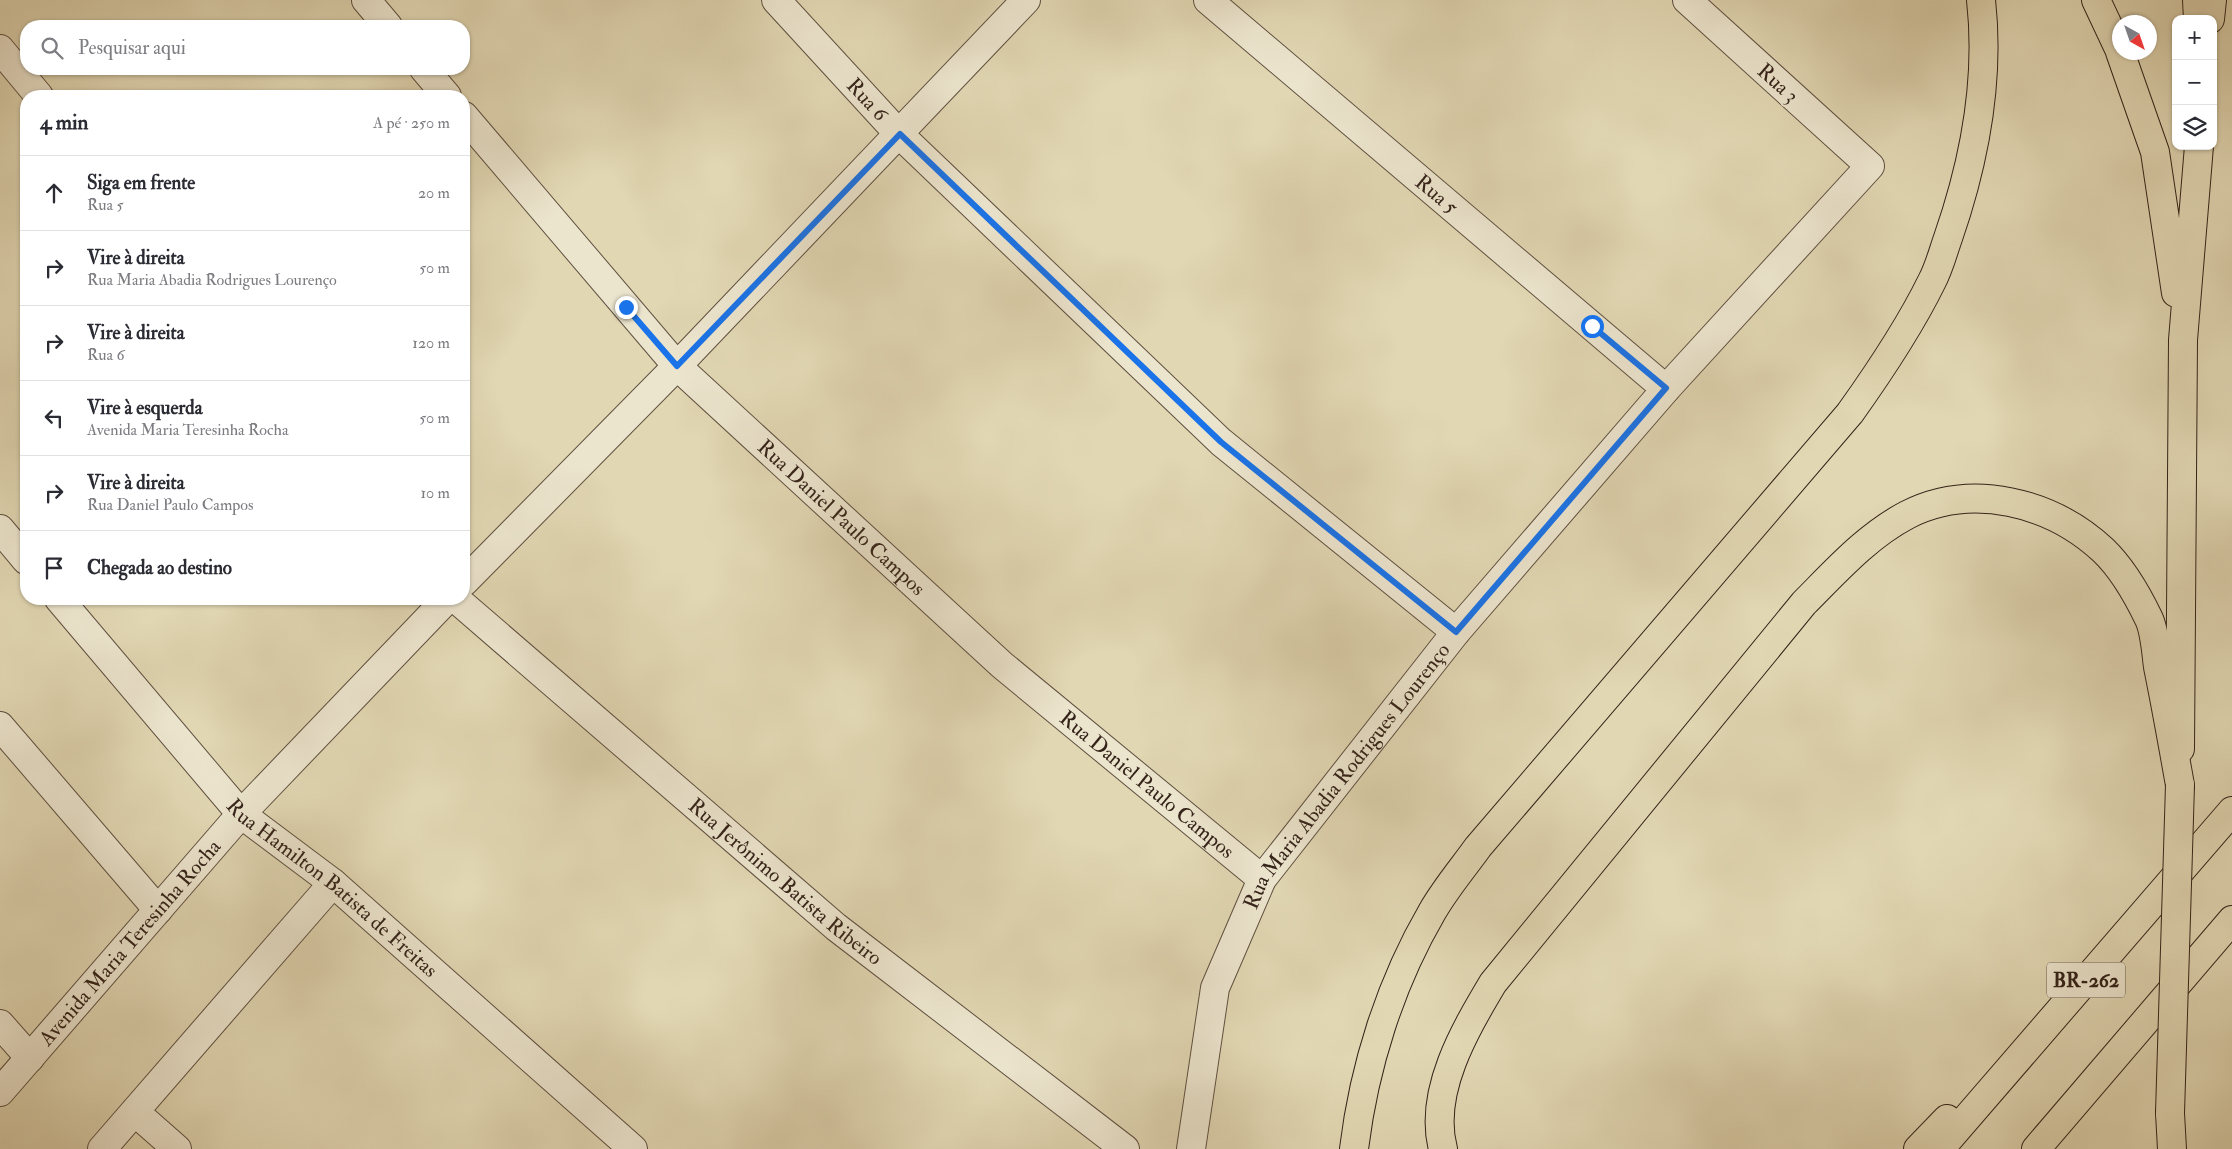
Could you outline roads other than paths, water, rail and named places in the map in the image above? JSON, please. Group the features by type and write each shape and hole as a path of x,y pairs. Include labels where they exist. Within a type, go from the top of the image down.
{"main road":[{"path":"1354,1149 1358,1110 1376,1042 1398,979 1432,912 1478,847 1850,413 1893,352 1933,280 1958,208 1974,140 1982,82 1984,23 1981,0"},
{"path":"2096,0 2112,35"},
{"path":"2197,0 2198,15"},
{"path":"2210,15 2212,0"},
{"path":"2123,60 2155,152 2183,340"},
{"path":"2171,1149 2170,1113 2180,786 2183,340 2199,150"},
{"path":"1443,1149 1441,1109 1447,1073 1465,1031 1493,983 1804,603 1861,546 1908,515 1947,501 1983,498 2018,503 2050,514 2077,530 2103,550 2132,584 2150,621 2180,786"},
{"name":"BR-262","path":"1940,1149 2232,811"},
{"name":"BR-262","path":"2057,1124 2232,920"},
{"path":"2037,1149 2057,1124 2232,947"},
{"path":"1918,1149 2100,965"}],"street":[{"path":"366,0 383,20"},
{"name":"Rua 6","path":"776,0 900,134 1221,442 1456,632"},
{"path":"470,576 677,366 1026,0"},
{"name":"Rua 5","path":"1208,0 1666,388"},
{"name":"Rua 3","path":"1687,0 1870,166"},
{"path":"0,49 20,73"},
{"path":"22,75 34,90"},
{"path":"429,75 442,90"},
{"name":"Rua Daniel Paulo Campos","path":"470,123 677,366 1002,666 1262,879"},
{"name":"Rua Maria Abadia Rodrigues Lourenço","path":"1192,1149 1215,988 1262,879 1456,632 1666,388 1870,166"},
{"path":"0,529 20,553"},
{"name":"Rua Hamilton Batista de Freitas","path":"64,605 241,814 332,883 633,1149"},
{"name":"Avenida Maria Teresinha Rocha","path":"0,1092 241,814 441,605"},
{"name":"Rua Jerônimo Batista Ribeiro","path":"463,605 836,927 1125,1149"},
{"path":"0,726 158,910"},
{"path":"102,1149 332,883"},
{"path":"0,1024 30,1058"},
{"path":"135,1112 177,1149"}]}
